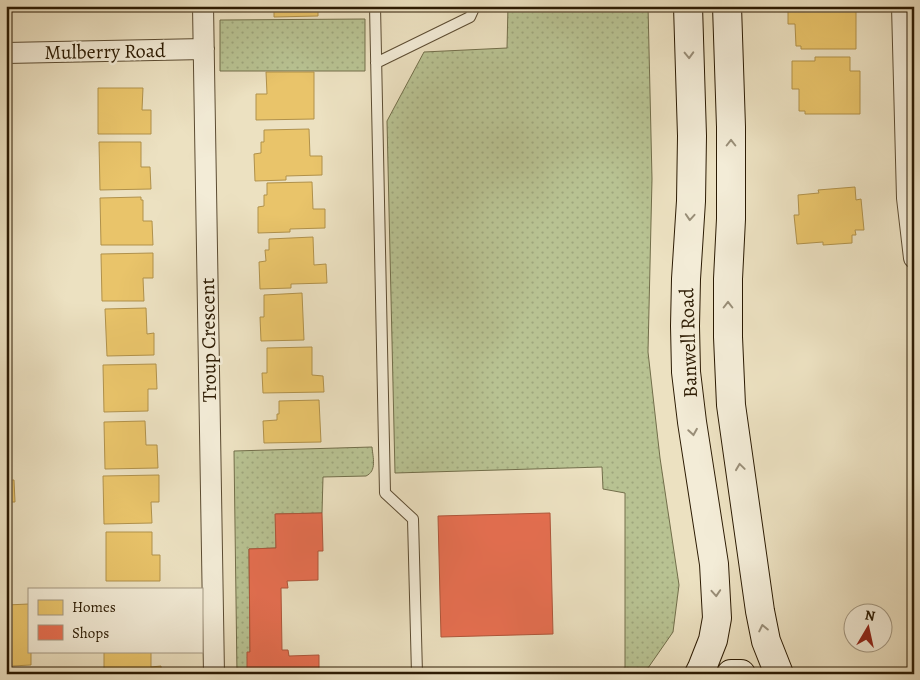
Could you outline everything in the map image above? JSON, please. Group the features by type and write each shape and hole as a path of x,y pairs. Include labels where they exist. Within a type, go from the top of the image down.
{"main road":[{"name":"Banwell Road","path":"688,6 692,136 691,201 686,279 686,372 714,564 718,618 713,640 699,674"},
{"name":"Banwell Road","path":"726,6 731,128 728,337 731,405 760,611 766,640 779,674"},
{"path":"731,674 741,674"}],"street":[{"name":"Troup Crescent","path":"203,6 214,674"},
{"path":"902,6 907,198 914,258"},
{"name":"Mulberry Road","path":"6,53 204,49"}],"lane":[{"path":"375,6 385,493 413,519 417,674"},
{"path":"376,63 470,17 475,6"}],"green space":[{"path":"508,6 648,6 652,179 648,352 660,458 679,585 673,632 648,668 633,674 598,674 625,668 625,493 603,489 602,467 395,473 387,121 424,52 507,48"},
{"path":"365,19 365,71 220,71 220,20"},
{"path":"372,447 374,464 372,471 366,476 323,477 322,513 276,514 276,548 249,549 250,652 247,674 237,674 234,451"}],"building: Homes":[{"path":"112,6 148,6 148,9 112,10"},
{"path":"274,6 318,6 318,16 274,17"},
{"path":"788,6 856,6 856,49 801,49 801,46 796,46 795,24 788,24"},
{"path":"815,57 850,57 850,71 860,71 860,114 805,114 805,111 799,111 799,89 792,89 792,61 815,61"},
{"path":"266,72 314,72 314,119 256,120 256,94 267,94"},
{"path":"98,88 143,88 142,110 151,110 151,134 98,134"},
{"path":"309,129 310,156 322,156 322,175 286,176 286,180 255,181 254,154 261,153 261,142 264,142 264,130"},
{"path":"99,142 141,142 141,167 150,167 151,189 100,190"},
{"path":"312,182 313,209 325,209 325,228 290,229 290,232 258,233 258,207 264,206 264,195 267,195 267,183"},
{"path":"855,187 856,200 861,199 864,230 855,230 856,235 852,235 852,243 823,245 823,242 797,244 794,215 799,215 798,195 819,193 818,190"},
{"path":"141,197 141,200 143,200 143,221 152,221 153,245 101,245 100,198"},
{"path":"313,237 314,265 326,264 327,283 291,284 291,288 260,289 259,262 266,261 265,250 269,250 269,239"},
{"path":"153,253 153,278 143,278 144,301 102,301 101,254"},
{"path":"302,293 304,340 261,341 260,317 264,317 264,295"},
{"path":"146,308 147,334 154,333 154,355 107,356 105,309"},
{"path":"312,347 312,375 323,376 324,392 263,393 262,373 267,373 267,348"},
{"path":"156,364 157,389 148,389 148,411 104,412 103,365"},
{"path":"319,400 321,442 264,443 263,421 277,420 279,401"},
{"path":"145,421 146,445 157,445 158,468 105,469 104,422"},
{"path":"159,475 159,502 151,502 152,523 104,524 103,476"},
{"path":"6,480 14,480 15,502 6,502"},
{"path":"106,532 152,532 152,555 160,555 160,581 106,581"},
{"path":"28,604 28,652 31,652 31,665 12,666 11,653 6,653 6,605"},
{"path":"104,652 151,652 151,667 161,666 161,674 104,674"}],"building: Shops":[{"path":"322,513 323,551 318,551 318,580 287,581 288,588 281,588 282,650 288,650 289,656 319,655 319,674 247,674 247,652 250,652 249,549 276,548 275,514"},
{"path":"550,513 553,634 441,637 438,516"}]}
